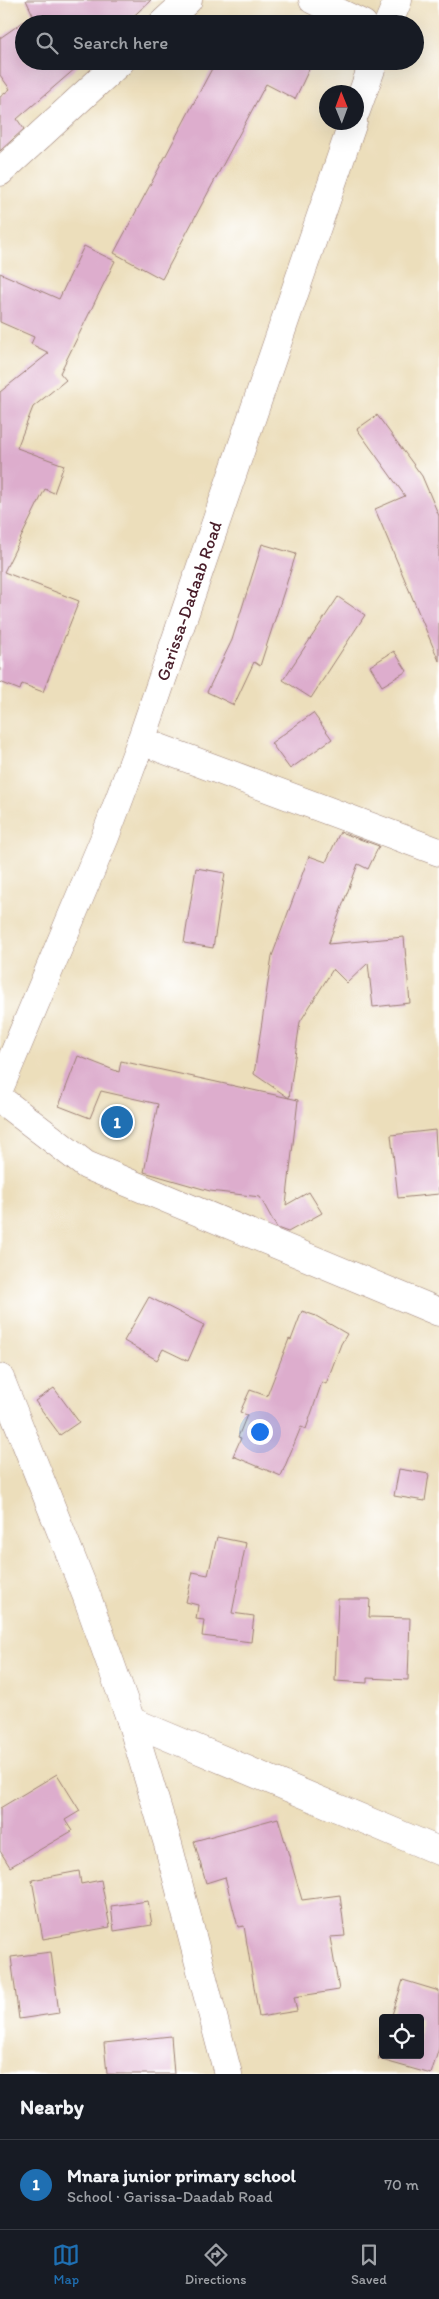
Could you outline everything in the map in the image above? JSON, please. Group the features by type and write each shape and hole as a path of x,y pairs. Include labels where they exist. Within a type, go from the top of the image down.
{"main road":[{"path":"172,15 188,0"},
{"path":"313,0 344,15"},
{"path":"392,15 398,0"},
{"path":"0,172 111,70"},
{"path":"364,89 371,70"},
{"name":"Garissa-Dadaab Road","path":"2,1076 105,837 141,741 350,130"},
{"path":"141,741 439,852"},
{"path":"0,1099 86,1165 439,1312"},
{"path":"0,1378 87,1597 131,1721 168,1844 228,2074"},
{"path":"131,1721 439,1851"}],"building":[{"path":"26,0 151,0 135,15 33,15"},
{"path":"15,28 15,70 74,70 17,119 24,129 0,151 0,97 10,89 0,75 0,38"},
{"path":"211,70 309,70 295,99 266,84 162,279 114,253"},
{"path":"84,246 115,261 60,373 66,380 33,407 17,448 64,465 54,493 45,489 4,572 79,601 43,692 22,684 20,690 0,682 0,392 49,353 31,344 34,337 0,322 0,273 59,299"},
{"path":"377,415 422,476 439,516 439,661 375,509 405,496 357,429"},
{"path":"262,544 296,554 260,666 254,662 234,705 207,692 232,640"},
{"path":"338,597 365,615 311,698 283,680"},
{"path":"394,651 407,671 382,686 370,666"},
{"path":"313,713 332,739 290,769 271,743"},
{"path":"340,832 379,846 368,869 358,864 328,944 404,937 410,1003 373,1007 368,963 347,983 333,969 300,1022 289,1098 254,1074 272,956 309,856 326,862"},
{"path":"196,868 225,873 213,948 184,943"},
{"path":"78,1056 119,1072 121,1061 298,1100 286,1205 309,1192 322,1213 288,1232 277,1228 260,1197 210,1191 144,1172 158,1104 101,1091 90,1118 59,1106"},
{"path":"435,1130 439,1194 398,1198 391,1135"},
{"path":"149,1297 204,1325 188,1361 163,1349 157,1360 124,1341"},
{"path":"302,1311 316,1316 347,1334 341,1344 326,1384 322,1382 306,1429 301,1427 281,1476 233,1456 241,1438 238,1437 247,1415 240,1412 250,1390 267,1396"},
{"path":"54,1388 79,1422 60,1435 35,1401"},
{"path":"399,1469 429,1474 425,1501 394,1496"},
{"path":"217,1537 246,1543 232,1613 254,1616 251,1642 202,1636 204,1620 196,1619 198,1605 186,1602 193,1572 208,1575"},
{"path":"338,1599 370,1599 369,1617 410,1618 408,1680 367,1678 367,1683 335,1681"},
{"path":"57,1774 80,1811 65,1820 72,1831 10,1867 0,1851 0,1808"},
{"path":"278,1818 302,1900 340,1895 345,1936 330,1937 339,1990 294,1997 297,2011 259,2017 244,1926 238,1927 225,1877 206,1883 194,1841"},
{"path":"79,1871 81,1884 101,1880 110,1927 43,1939 32,1880"},
{"path":"148,1901 152,1925 114,1931 111,1906"},
{"path":"51,1952 59,2013 19,2019 11,1957"},
{"path":"403,1980 439,1991 439,2048 431,2074 378,2059 379,2056 379,2059 424,2059 424,2014 392,2014"},
{"path":"171,2036 174,2074 107,2074 104,2043"}],"place":[{"name":"Mnara junior primary school","path":"117,1122"}]}
